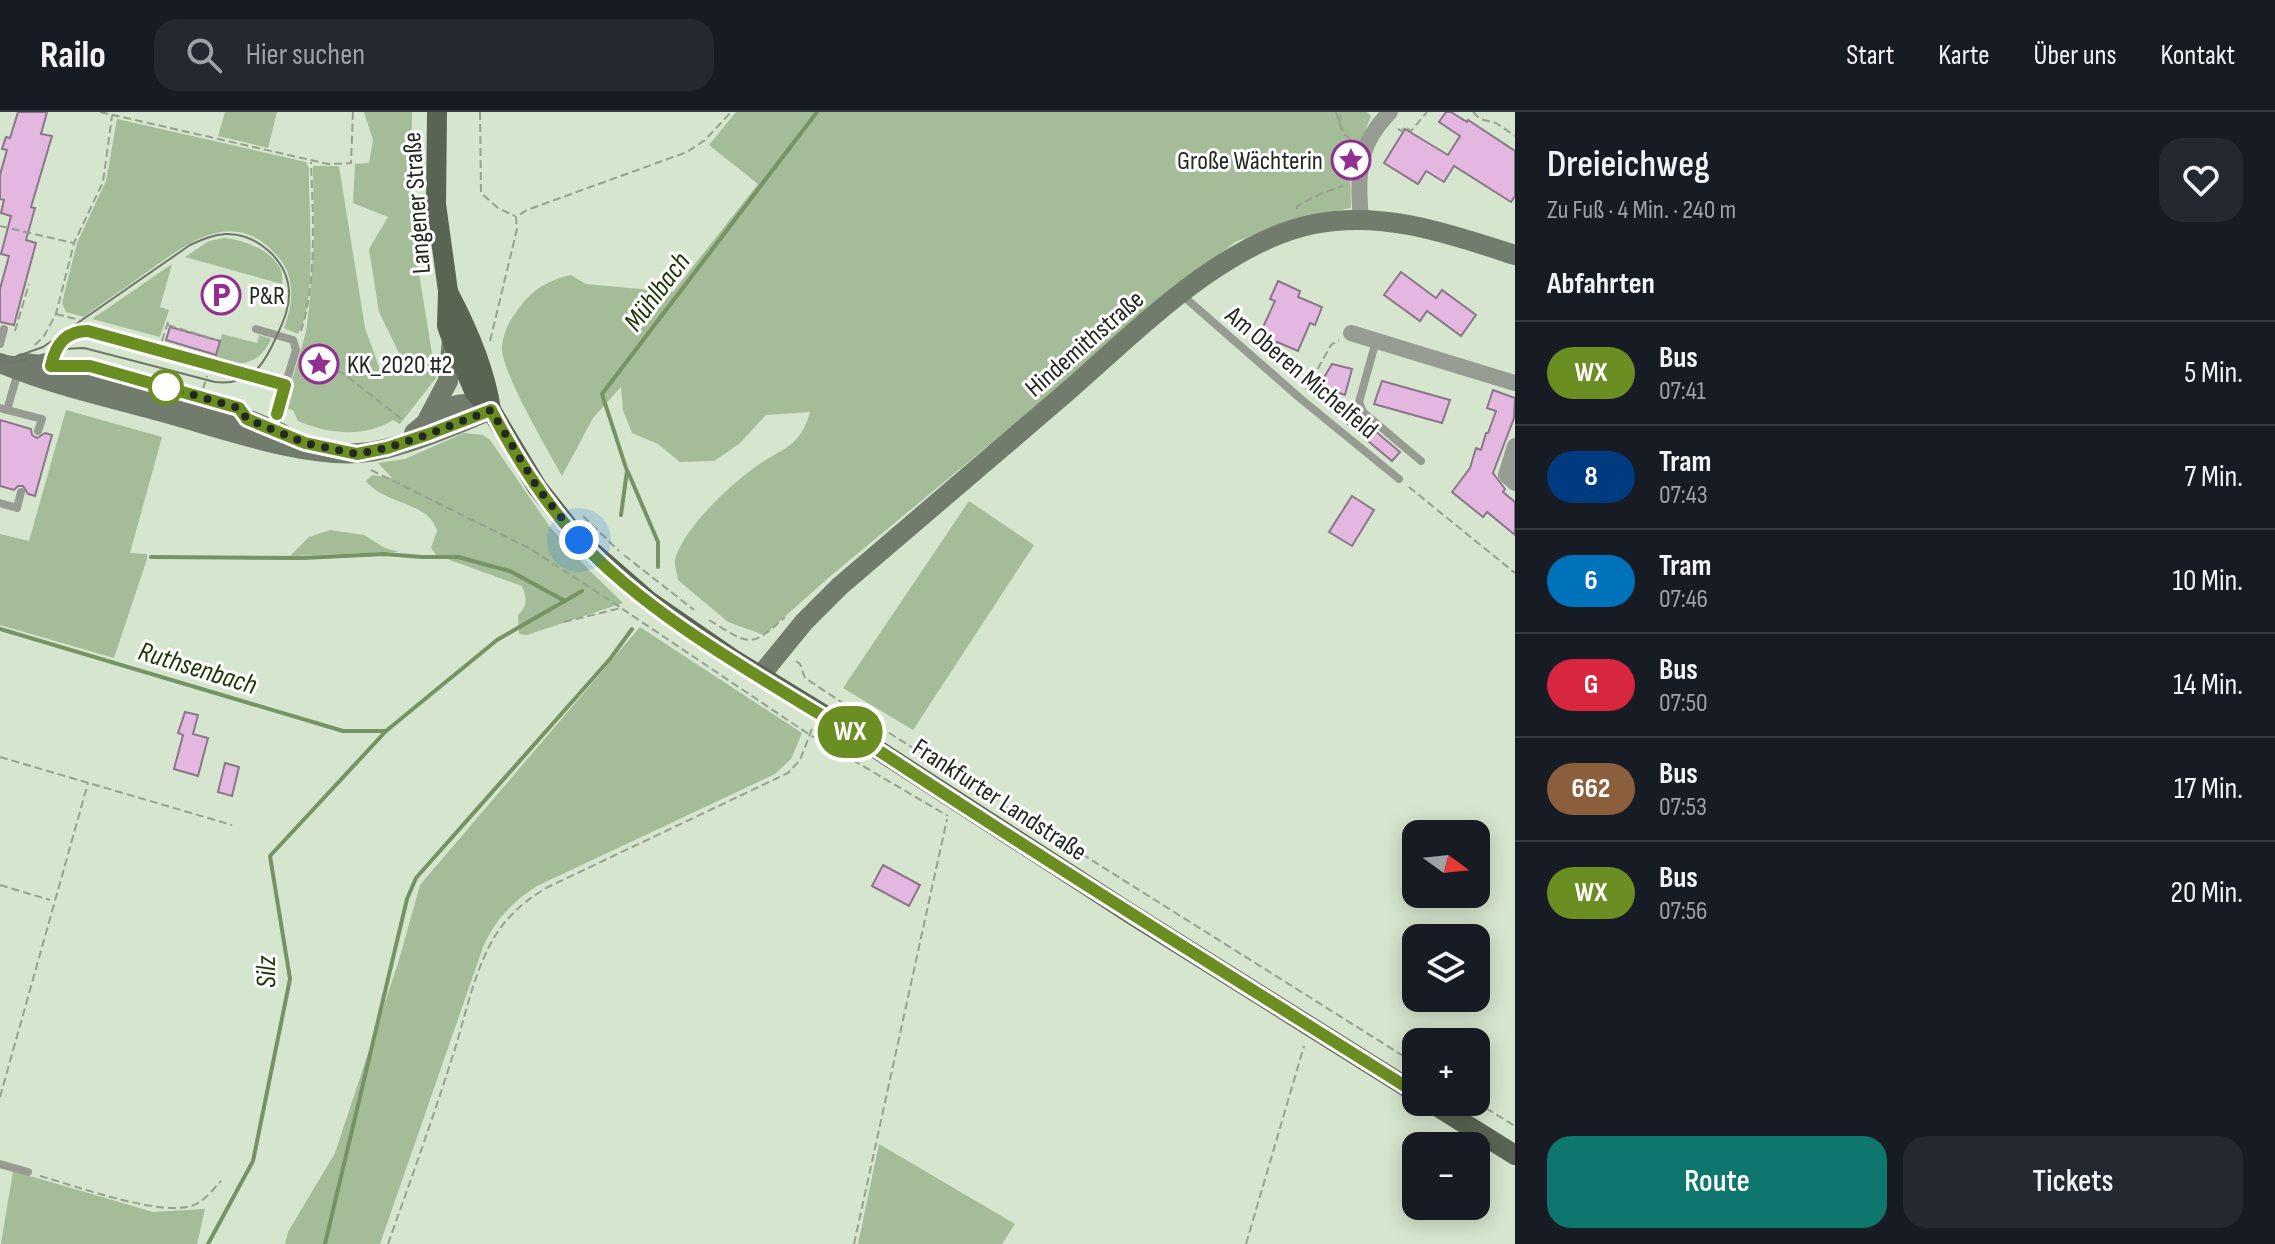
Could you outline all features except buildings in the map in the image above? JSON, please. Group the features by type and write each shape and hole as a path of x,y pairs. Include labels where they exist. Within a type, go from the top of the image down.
{"main road":[{"name":"Langener Straße","path":"437,112 435,173 438,227 448,291 447,326 475,393 491,410"},
{"name":"Langener Straße","path":"448,291 466,326 485,379 491,410"},
{"name":"Frankfurter Landstraße","path":"491,410 537,487 579,540 649,601 951,809 1402,1084"},
{"path":"1452,1116 1515,1155"}],"street":[{"path":"1361,220 1359,173 1364,148 1374,127 1386,116"},
{"name":"Hindemithstraße","path":"760,676 840,586 1181,294 1249,248 1291,230 1315,224 1361,220 1435,231 1515,255"},
{"path":"1351,333 1515,383"},
{"path":"426,423 448,381 452,340"},
{"path":"4,356 61,367 247,419 270,435"},
{"path":"4,356 270,435 342,453 372,452 458,403 478,404 491,410"},
{"path":"401,433 460,423 491,410"},
{"path":"1515,446 1506,475 1515,483"}],"lane":[{"name":"Am Oberen Michelfeld","path":"1181,294 1301,399 1399,479"},
{"path":"4,329 3,409 42,419 38,431"},
{"path":"256,329 293,340 296,350 270,435"},
{"path":"61,367 62,341 74,332 88,331 285,385"},
{"path":"1376,341 1359,402 1363,412 1421,461"},
{"path":"0,503 17,508 21,492"},
{"path":"0,1164 28,1172"}],"path":[{"path":"100,112 328,164 351,163 353,112"},
{"path":"480,112 481,193 498,208 516,217"},
{"path":"516,217 527,210 687,152 705,140 731,112"},
{"path":"1336,112 1343,133 1360,146"},
{"path":"1339,124 1342,112"},
{"path":"1386,116 1402,131 1405,127 1411,131 1427,112"},
{"path":"1473,112 1480,119 1496,123 1515,136"},
{"path":"28,348 44,336 56,314 74,243 103,182 113,115"},
{"path":"296,350 307,311 310,280 311,161"},
{"path":"494,325 517,229 516,217"},
{"path":"0,226 74,243"},
{"path":"4,356 29,284"},
{"path":"162,342 169,319"},
{"path":"167,325 217,340 218,333"},
{"path":"1301,399 1331,345 1351,333"},
{"path":"326,367 344,374 403,420 401,433"},
{"path":"379,473 393,483 529,548 605,595 810,735 951,809 854,1244"},
{"path":"1399,479 1515,573"},
{"path":"581,513 622,553 701,616 733,635 750,641 761,639"},
{"path":"564,622 621,608"},
{"path":"780,651 800,664 805,678 1402,1055"},
{"path":"388,1244 479,975 503,924 548,887 788,773 800,760 810,735"},
{"path":"0,757 232,825"},
{"path":"0,1097 88,783"},
{"path":"0,885 50,900"},
{"path":"1246,1244 1310,1026"},
{"path":"1490,1111 1515,1126"},
{"path":"28,1172 153,1208 186,1207 198,1203 221,1181"}],"green space":[{"path":"225,112 277,112 268,148 218,136"},
{"path":"364,112 412,112 411,224 436,378 400,424 393,420 371,430 346,432 322,429 298,421 293,410 284,408 306,332 310,299 314,241 313,166 339,166 365,328 382,375 385,357 399,353 379,312 369,249 388,217 353,203 355,164 369,163 373,140"},
{"path":"736,112 1367,112 1371,116 1350,170 1351,208 1299,218 1235,242 834,573 764,635 728,622 678,580 675,559 681,545 708,509 750,471 793,442 806,425 810,412 766,415 739,444 714,461 680,462 658,444 632,433 623,410 621,387 593,418 562,476 516,390 502,346 508,325 530,295 549,282 564,277 571,275 586,284 673,292 758,184 709,145"},
{"path":"117,119 306,162 309,168 310,278 304,319 298,334 284,328 291,292 288,274 279,258 262,242 228,231 211,234 177,251 84,317 66,312 62,303 77,243 106,181"},
{"path":"224,238 243,242 272,257 282,274 282,284 185,257 209,241"},
{"path":"172,264 160,307 169,310 160,337 92,319"},
{"path":"222,334 257,343 259,335 271,339 254,359 240,364 223,364 214,362"},
{"path":"66,410 162,437 130,553 147,554 147,559 114,658 0,625 0,534 29,541"},
{"path":"464,433 483,435 490,440 550,527 623,603 527,635 519,634 518,615 526,602 522,586 436,555 431,548 437,531 433,521 416,508 374,489 366,481 372,475 392,478 378,463 405,459"},
{"path":"969,501 1034,545 913,730 843,688"},
{"path":"330,530 364,535 385,548 399,552 290,556 309,537"},
{"path":"640,627 802,733 791,759 775,774 537,886 512,905 493,928 483,947 380,1244 285,1244 288,1232 335,1153 399,960 420,885"},
{"path":"879,1144 1015,1224 1002,1244 858,1244"},
{"path":"13,1171 153,1212 205,1209 197,1244 1,1244"}],"waterway":[{"name":"Mühlbach","path":"621,515 627,471 602,394 817,112"},
{"path":"628,472 658,542 658,567"},
{"path":"151,557 303,558 384,554 458,557 510,571 565,601"},
{"name":"Silz","path":"208,1244 253,1161 290,979 270,856 386,731 497,640 582,591"},
{"name":"Ruthsenbach","path":"0,629 343,731 386,731"},
{"path":"325,1244 407,899 416,878 610,659 632,629"}],"tram line":[{"path":"0,356 15,357 43,347 190,245 211,237 237,235 259,243 276,259 287,280 288,307 273,344 256,370 239,380 215,382 84,348 62,349 21,361 0,363"}],"bus line":[{"name":"WX","path":"277,414 285,385 88,331 69,335 58,346 52,361 51,366 90,366 239,408 247,419 305,443 342,453 357,454 387,448 491,410 524,468 579,540 649,601 733,659 1402,1084"}],"place":[{"name":"Große Wächterin","path":"1351,160"},
{"name":"P&R","path":"221,295"},
{"name":"KK_2020 #2","path":"319,364"}],"route":[{"path":"166,387 239,408 247,419 305,443 342,453 357,454 387,448 491,410 537,487 579,540"}]}
